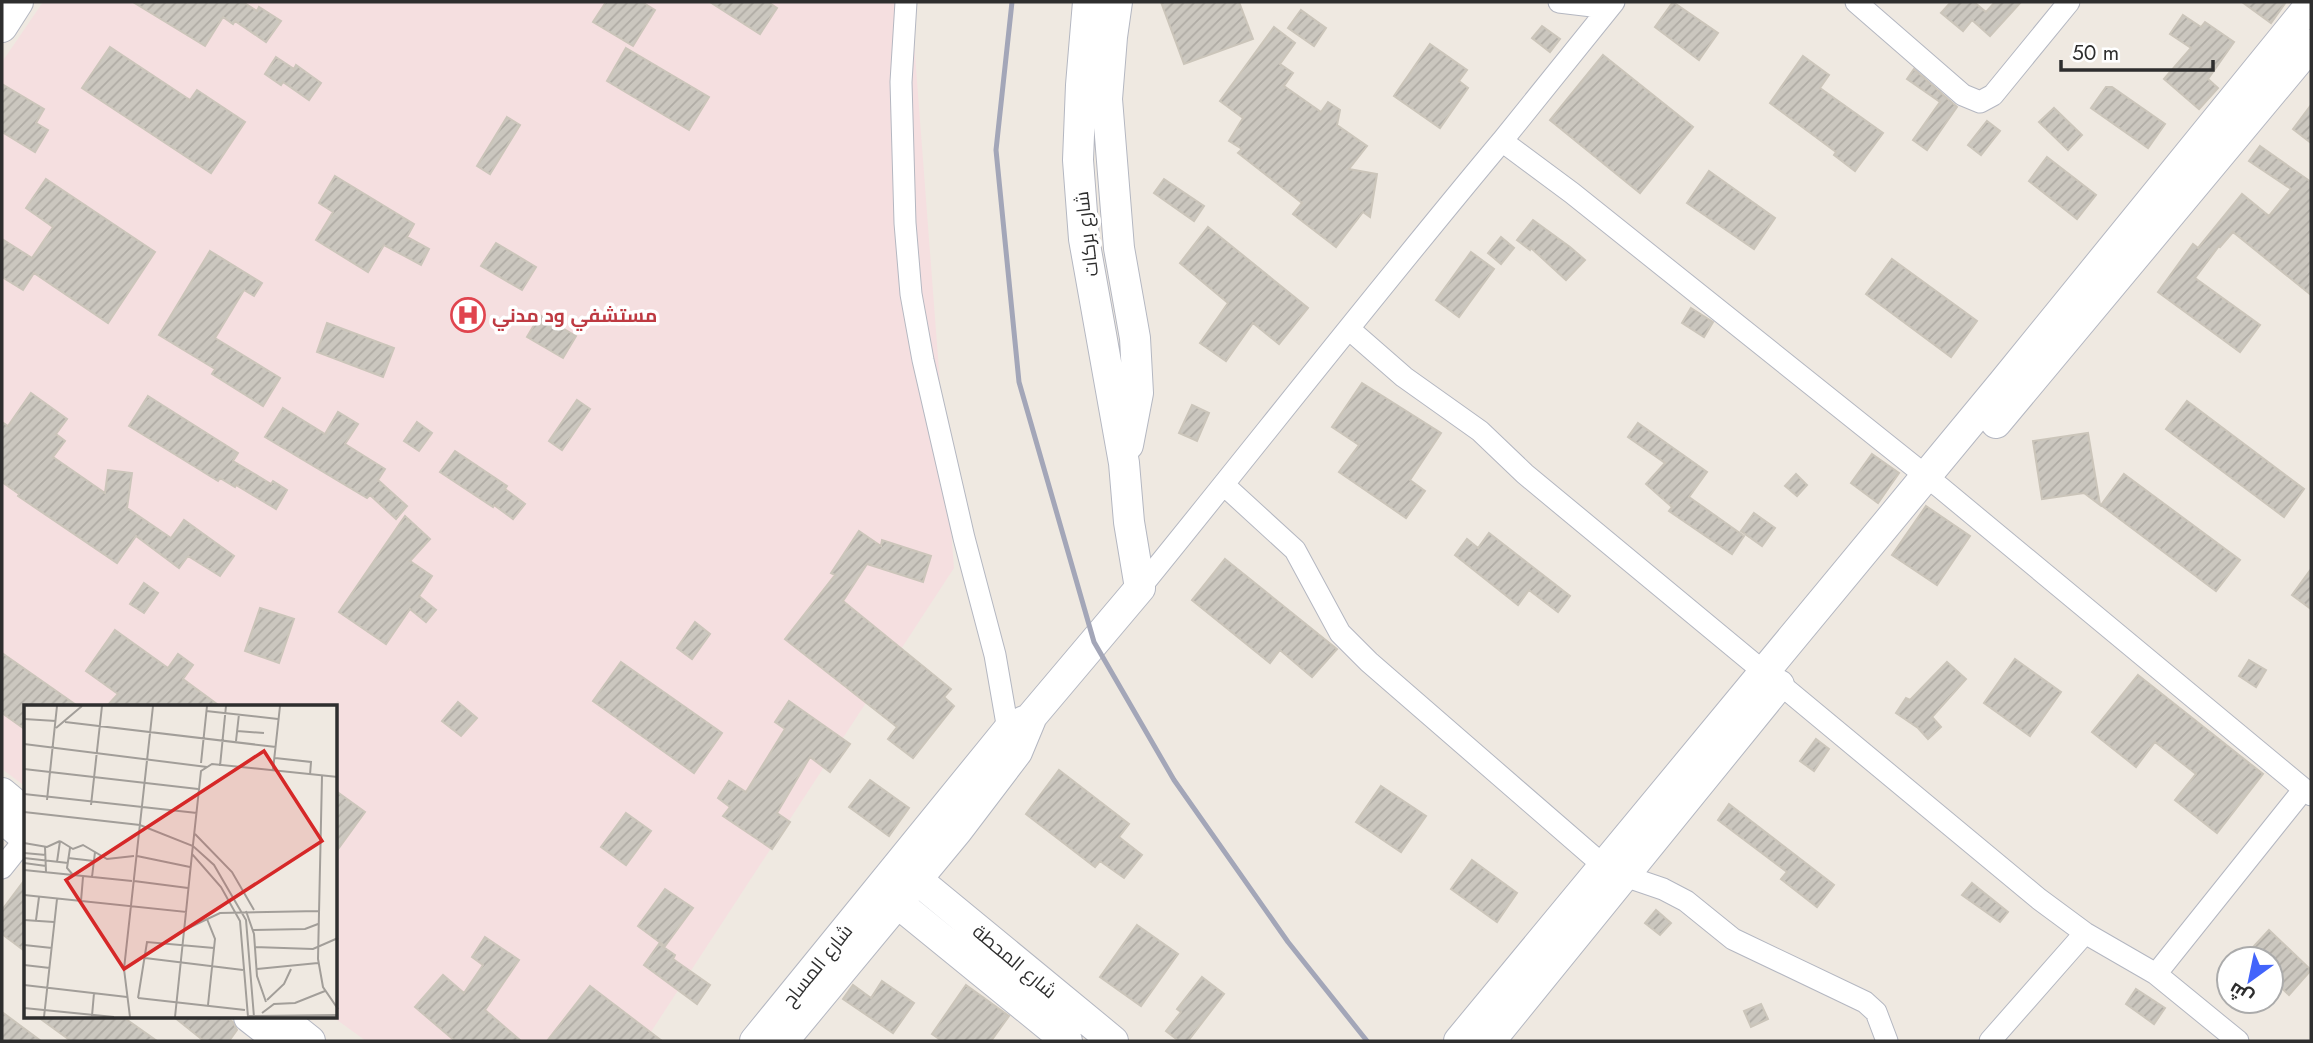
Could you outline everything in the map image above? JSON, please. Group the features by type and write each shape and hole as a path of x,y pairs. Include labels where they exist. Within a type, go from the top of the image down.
{"main road":[{"path":"2,27 18,2"},
{"name":"شارع بركات","path":"1087,2 1078,159 1084,239 1124,463 1129,522 1140,588"},
{"name":"شارع بركات","path":"1117,2 1107,99 1119,248 1135,338 1138,393 1124,463"},
{"path":"1459,1041 1614,871 1933,482 2311,4"},
{"path":"1933,482 2311,45"},
{"path":"890,896 1019,733 1140,588"},
{"path":"2,793 24,811"},
{"path":"2,818 24,836"},
{"path":"1490,1041 1614,871"},
{"name":"شارع المحطة","path":"909,873 1113,1041"},
{"name":"شارع المحطة","path":"890,896 1067,1041"},
{"name":"شارع المساح","path":"755,1041 890,896"},
{"name":"شارع المساح","path":"783,1041 890,896"},
{"path":"250,1018 279,1041"},
{"path":"281,1018 310,1041"}],"street":[{"path":"906,2 901,82 905,223 911,294 923,360 964,538 1019,733"},
{"path":"1559,2 1611,5"},
{"path":"1856,2 1963,95 1979,102 1993,95 2069,2"},
{"path":"1140,588 1611,5"},
{"path":"1503,141 1572,193 1933,482 2308,792 2156,974"},
{"path":"1349,328 1404,377 1480,431 1525,474 2001,869 2085,933 2156,974 2232,1039"},
{"path":"1224,485 1295,550 1340,633 1369,662 1614,871 1663,889 1686,901 1733,939 1865,1002 1875,1013 1887,1041"},
{"path":"2,868 24,840"},
{"path":"1990,1041 2085,933"}],"shaded area":[{"name":"مستشفي ود مدني","path":"43,2 911,2 954,568 645,1041 366,1041 334,1018 338,1018 338,705 24,705 24,786 2,769 2,62"}],"building":[{"path":"133,2 243,2 257,11 259,7 281,21 266,42 235,21 233,24 223,17 205,46"},
{"path":"606,2 642,2 655,10 633,46 593,22"},
{"path":"710,2 768,2 777,8 760,34"},
{"path":"1161,2 1239,2 1253,39 1184,64"},
{"path":"1673,2 1718,33 1699,60 1655,27"},
{"path":"1951,2 1974,2 1986,12 1995,2 2021,2 1990,36 1972,20 1963,31 1941,13"},
{"path":"2242,2 2286,2 2271,23"},
{"path":"1301,10 1326,28 1314,46 1288,28"},
{"path":"2183,15 2201,27 2205,22 2234,42 2208,79 2218,88 2199,109 2164,79 2191,48 2170,34"},
{"path":"1542,26 1560,39 1550,52 1532,38"},
{"path":"1274,27 1295,43 1280,64 1293,73 1284,86 1321,112 1328,102 1340,110 1337,125 1367,146 1349,169 1377,174 1370,217 1363,212 1336,247 1293,214 1302,203 1238,153 1242,149 1229,141 1243,118 1220,101"},
{"path":"1430,44 1467,70 1459,81 1468,88 1440,128 1394,96"},
{"path":"110,47 190,100 197,90 245,122 211,173 82,88"},
{"path":"626,48 709,97 689,130 607,81"},
{"path":"1603,55 1693,127 1640,193 1550,120"},
{"path":"1803,56 1829,75 1820,88 1883,133 1855,171 1834,155 1836,152 1770,103"},
{"path":"276,57 294,69 296,65 321,83 309,100 283,82 281,85 265,74"},
{"path":"1914,69 1957,107 1927,150 1913,140 1940,102 1907,79"},
{"path":"2,84 44,109 36,123 48,130 35,152 2,132"},
{"path":"2106,87 2112,87 2165,124 2148,148 2091,108"},
{"path":"2311,105 2311,143 2293,129"},
{"path":"2054,108 2082,135 2068,150 2039,122"},
{"path":"507,117 520,125 490,174 477,166"},
{"path":"1987,121 2000,131 1981,155 1968,145"},
{"path":"2260,146 2311,182 2311,295 2233,232 2195,278 2260,325 2240,352 2158,292 2193,244 2198,248 2242,194 2269,216 2291,189 2249,161"},
{"path":"2047,157 2096,195 2077,219 2029,181"},
{"path":"1709,171 1775,218 1754,249 1687,203"},
{"path":"335,176 414,224 407,237 429,249 421,265 384,245 368,272 316,240 333,212 319,203"},
{"path":"46,179 155,252 108,323 34,273 23,290 2,277 2,239 32,258 53,227 26,208"},
{"path":"1164,179 1204,206 1194,221 1154,193"},
{"path":"1533,220 1585,260 1566,280 1531,248 1530,250 1517,240"},
{"path":"1208,227 1308,308 1279,344 1253,323 1226,361 1200,343 1228,303 1180,263"},
{"path":"1501,237 1514,248 1501,264 1488,253"},
{"path":"496,243 536,267 522,290 481,266"},
{"path":"210,251 262,283 254,296 244,290 215,338 280,378 263,406 212,374 215,369 159,335"},
{"path":"1471,252 1494,269 1459,317 1436,300"},
{"path":"1892,259 1977,321 1951,357 1866,294"},
{"path":"1691,308 1713,322 1704,337 1682,323"},
{"path":"540,315 576,336 563,358 527,337"},
{"path":"327,323 394,348 383,377 317,352"},
{"path":"1362,383 1441,433 1410,480 1425,491 1406,518 1339,472 1359,445 1332,427"},
{"path":"31,393 67,419 56,434 65,441 53,457 105,493 108,470 132,473 127,508 171,538 184,520 234,556 220,576 188,556 179,568 136,536 117,563 18,496 19,494 2,482 2,422 8,426"},
{"path":"148,396 238,453 233,461 271,484 273,481 287,490 276,509 236,485 235,487 220,478 218,481 129,426"},
{"path":"577,400 590,409 562,450 549,441"},
{"path":"2187,401 2304,489 2284,517 2166,429"},
{"path":"1192,405 1209,413 1197,441 1179,433"},
{"path":"283,408 325,434 338,412 358,424 345,444 385,469 378,480 407,506 396,519 370,495 367,498 265,437"},
{"path":"417,422 432,433 419,451 404,441"},
{"path":"1638,423 1707,472 1689,497 1744,536 1732,554 1669,511 1672,507 1646,484 1665,463 1628,437"},
{"path":"2088,433 2100,505 2084,493 2042,499 2033,441"},
{"path":"455,451 507,486 505,489 525,504 513,519 440,472"},
{"path":"1872,454 1899,473 1878,503 1851,483"},
{"path":"1796,474 1807,485 1797,496 1785,486"},
{"path":"2124,474 2240,560 2216,591 2101,505"},
{"path":"1926,506 1970,536 1937,585 1892,555"},
{"path":"1754,513 1775,528 1762,546 1741,531"},
{"path":"405,516 430,539 410,561 432,576 419,596 436,610 426,622 410,609 386,644 339,612"},
{"path":"859,531 881,546 882,540 931,556 923,582 867,564 843,601 951,689 944,697 954,706 913,758 888,739 897,727 785,639 835,575 831,573"},
{"path":"1489,533 1570,596 1558,612 1529,590 1518,605 1455,555 1467,539 1478,548"},
{"path":"1225,559 1337,649 1312,677 1280,650 1270,663 1192,600"},
{"path":"2311,569 2311,609 2292,595"},
{"path":"144,583 158,593 144,613 130,604"},
{"path":"260,608 294,619 279,663 245,651"},
{"path":"695,622 710,634 692,659 677,648"},
{"path":"115,630 168,668 178,654 193,665 183,679 218,705 108,705 118,694 86,671"},
{"path":"2,653 76,705 24,705 24,729 2,713"},
{"path":"2015,659 2061,692 2030,736 1984,703"},
{"path":"2249,660 2266,670 2256,687 2239,676"},
{"path":"621,662 722,733 694,773 593,701"},
{"path":"1947,662 1966,679 1932,717 1941,727 1928,739 1918,728 1896,713 1906,698 1910,700"},
{"path":"2138,675 2263,774 2217,833 2175,800 2196,774 2155,742 2136,767 2092,732"},
{"path":"789,701 850,744 830,772 810,757 777,813 790,822 772,849 723,816 730,807 718,798 729,781 746,792 785,729 775,722"},
{"path":"458,702 477,718 461,736 442,721"},
{"path":"1816,739 1829,749 1814,771 1800,761"},
{"path":"1059,770 1129,824 1119,837 1142,855 1124,878 1100,861 1095,867 1026,814"},
{"path":"870,780 909,808 889,836 849,807"},
{"path":"1381,786 1426,816 1401,852 1356,822"},
{"path":"338,792 365,812 338,849"},
{"path":"1729,804 1834,885 1817,907 1781,879 1787,872 1718,820"},
{"path":"626,813 651,831 626,865 601,847"},
{"path":"1472,860 1517,893 1497,922 1451,889"},
{"path":"24,881 24,950 2,934 2,910"},
{"path":"1972,883 2008,912 2000,922 1962,895"},
{"path":"665,889 693,908 665,946 638,926"},
{"path":"1656,910 1671,923 1660,935 1645,923"},
{"path":"1137,925 1178,954 1141,1006 1100,977"},
{"path":"2269,930 2285,945 2255,945"},
{"path":"485,937 519,960 485,1010 521,1041 455,1041 415,1007 443,975 464,993 483,965 472,957"},
{"path":"659,944 675,955 673,959 710,985 697,1004 644,965"},
{"path":"2285,945 2311,970 2289,995 2285,991"},
{"path":"1202,977 1224,994 1188,1041 1179,1041 1166,1031 1181,1012 1177,1009"},
{"path":"882,981 914,1003 893,1033 843,999 853,985 871,998"},
{"path":"966,985 1009,1016 991,1041 942,1041 932,1034"},
{"path":"590,986 662,1041 547,1041"},
{"path":"2136,989 2165,1008 2154,1024 2126,1004"},
{"path":"1761,1004 1768,1019 1751,1027 1744,1011"},
{"path":"2,1012 41,1041 2,1041"},
{"path":"39,1018 124,1018 157,1041 71,1041"},
{"path":"175,1018 227,1018 233,1022 237,1030 229,1041 204,1041"}],"railway":[{"path":"1012,2 996,150 1019,382 1094,642 1174,780 1288,942 1367,1041"}],"place":[{"name":"مستشفي ود مدني","path":"468,315"}]}
